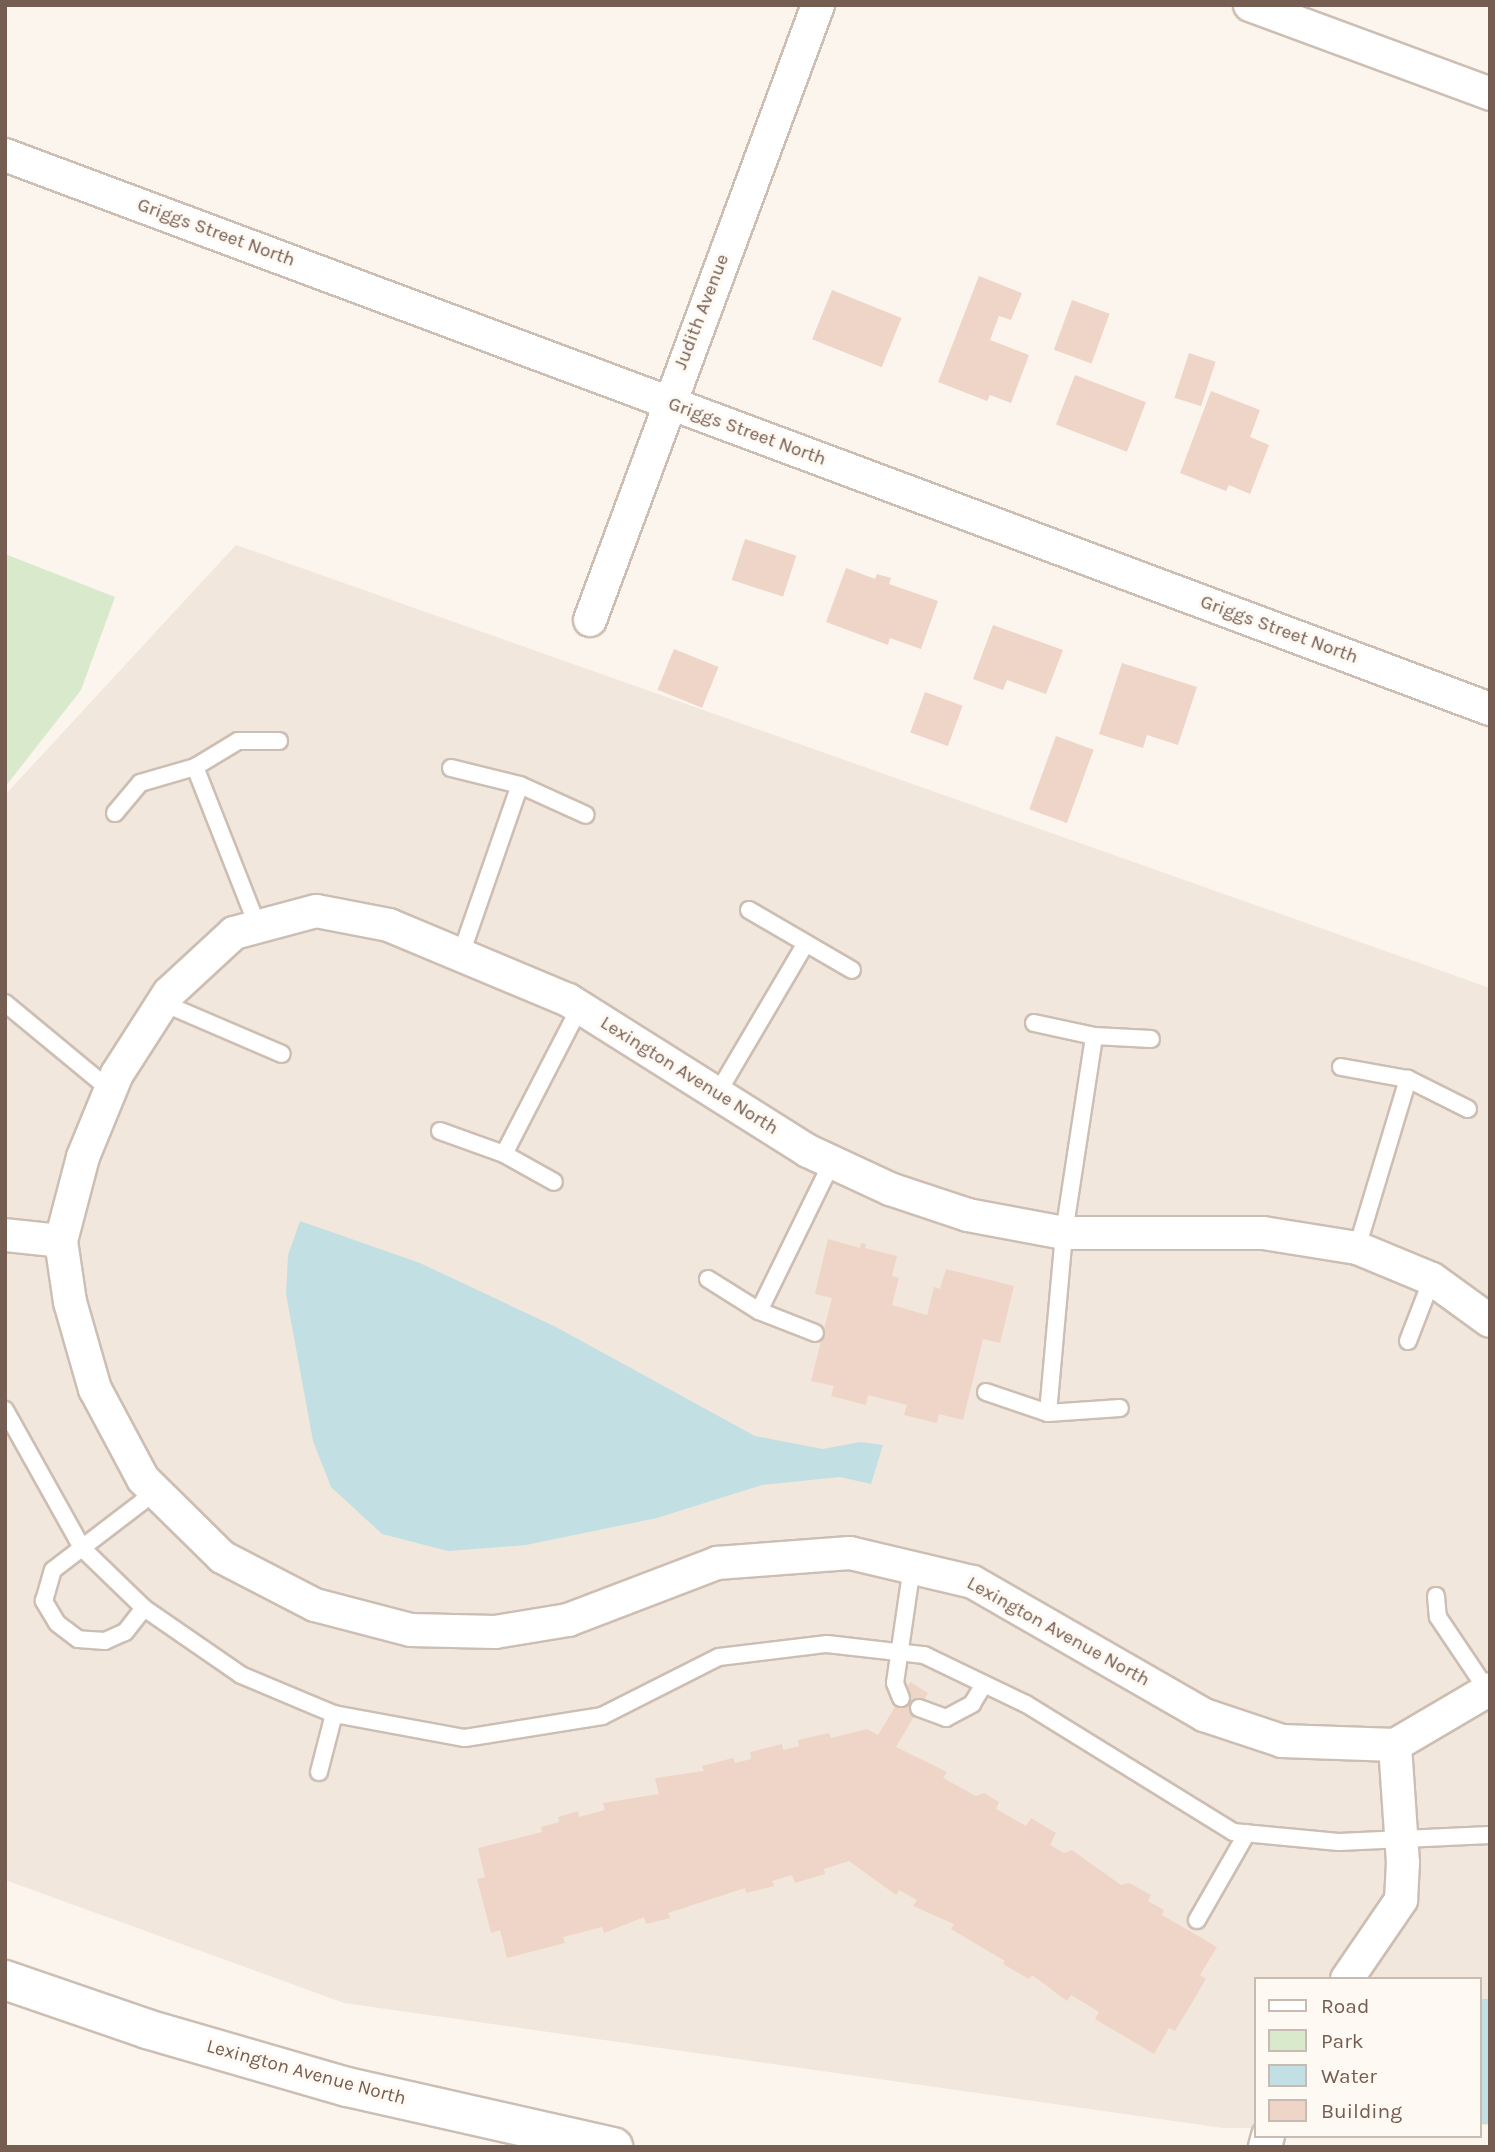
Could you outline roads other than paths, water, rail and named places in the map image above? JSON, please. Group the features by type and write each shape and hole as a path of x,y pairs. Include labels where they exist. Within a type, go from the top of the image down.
{"main road":[{"name":"Lexington Avenue North","path":"5,1980 147,2029 348,2087 613,2147"}],"street":[{"name":"Judith Avenue","path":"590,620 668,402 818,5"},
{"path":"1250,5 1490,94"},
{"name":"Griggs Street North","path":"5,155 1490,709"},
{"name":"Lexington Avenue North","path":"1395,1745 1282,1741 1204,1715 973,1582 850,1553 717,1563 568,1620 495,1632 411,1630 315,1605 222,1557 143,1479 95,1389 70,1302 61,1241 83,1157 110,1090 163,1003 234,933 316,911 389,925 580,1007 717,1094 832,1162 891,1189 968,1215 1064,1233 1263,1233 1357,1248 1432,1279 1490,1321"},
{"path":"5,1235 61,1241"},
{"path":"1348,1977 1401,1900 1401,1838 1395,1745 1489,1690"}],"lane":[{"path":"115,813 140,783 195,767 238,741 279,741"},
{"path":"195,767 258,927"},
{"path":"451,768 520,785 586,815"},
{"path":"461,954 520,785"},
{"path":"749,910 852,970"},
{"path":"717,1094 806,943"},
{"path":"5,1003 110,1090"},
{"path":"163,1003 282,1054"},
{"path":"504,1154 580,1007"},
{"path":"1034,1023 1094,1036 1151,1039"},
{"path":"1048,1413 1064,1233 1094,1036"},
{"path":"1340,1068 1408,1079 1468,1109"},
{"path":"1357,1248 1408,1079"},
{"path":"440,1131 504,1154 554,1182"},
{"path":"759,1311 832,1162"},
{"path":"708,1279 759,1311 815,1334"},
{"path":"1408,1341 1432,1279"},
{"path":"986,1392 1048,1413 1120,1408"},
{"path":"5,1410 82,1548 144,1608 241,1675 334,1714 465,1738 603,1716 719,1657 827,1644 924,1655 1026,1704 1233,1832 1339,1842 1490,1835"},
{"path":"144,1608 125,1632 105,1641 78,1639 57,1623 44,1601 52,1570 155,1492"},
{"path":"901,1698 895,1683 912,1567"},
{"path":"1436,1596 1438,1617 1489,1690"},
{"path":"919,1708 946,1718 972,1704 984,1684"},
{"path":"319,1772 334,1714"},
{"path":"1196,1920 1247,1833"}],"water":[{"path":"300,1221 420,1263 556,1327 755,1436 823,1449 860,1442 883,1445 871,1484 840,1477 762,1485 657,1518 526,1545 448,1551 382,1534 331,1487 313,1441 286,1294 288,1255"},
{"path":"1481,1999 1490,1999 1490,2124 1481,2124"}]}
